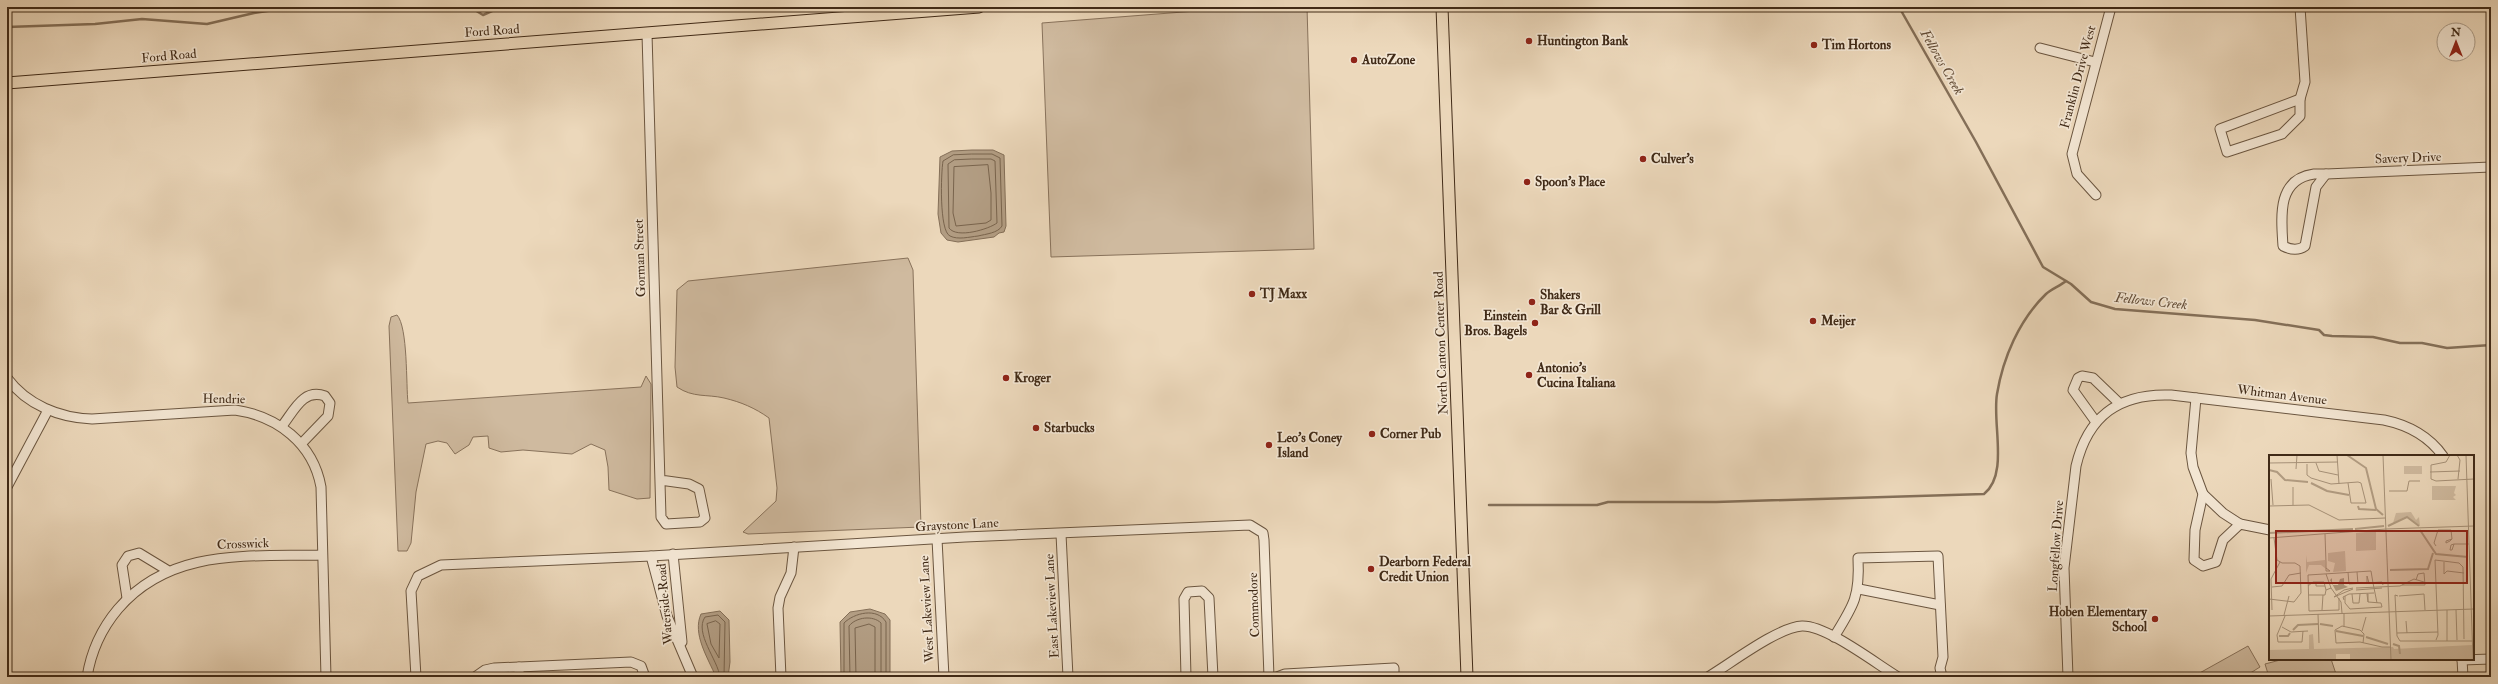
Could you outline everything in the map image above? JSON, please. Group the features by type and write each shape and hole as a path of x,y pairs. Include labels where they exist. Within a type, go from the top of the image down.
{"main road":[{"name":"Ford Road","path":"7,83 979,7"},
{"name":"North Canton Center Road","path":"1442,7 1467,677"}],"street":[{"name":"Franklin Drive West","path":"2096,195 2077,174 2072,154 2095,62 2111,7"},
{"path":"2300,7 2305,82 2300,99 2300,116 2282,134 2227,152 2220,129 2300,99"},
{"name":"Gorman Street","path":"647,34 661,517 666,524 700,522 705,518 699,489 689,484 660,480"},
{"path":"2040,48 2095,62"},
{"name":"Savery Drive","path":"2326,174 2315,192 2306,246 2296,250 2283,246 2284,196 2292,182 2301,176 2326,174 2491,167"},
{"path":"2096,422 2073,390 2078,378 2082,376 2093,378 2119,404"},
{"name":"Hendrie","path":"7,378 20,393 48,410 69,417 92,419 235,410 257,414 282,426 302,443 319,479 326,677"},
{"path":"282,426 306,396 316,393 325,396 330,404 328,416 302,443"},
{"name":"Whitman Avenue","path":"2096,422 2119,404 2155,395 2196,398 2391,421 2414,429 2436,447 2442,455"},
{"path":"2196,398 2191,453 2193,467 2203,494 2223,513 2240,524 2269,530"},
{"path":"7,487 48,410"},
{"name":"Longfellow Drive","path":"2068,677 2065,560 2076,466 2086,437 2096,422"},
{"path":"2203,494 2193,547 2197,563 2207,566 2216,562 2223,540 2240,524"},
{"name":"Graystone Lane","path":"416,677 411,591 418,576 441,565 651,556 937,539 1250,526 1263,533"},
{"name":"Commodore","path":"1263,533 1269,677"},
{"name":"East Lakeview Lane","path":"1061,534 1068,677"},
{"name":"West Lakeview Lane","path":"937,539 944,677"},
{"path":"781,677 778,608 780,597 791,573 794,547"},
{"path":"127,598 122,565 128,556 139,553 167,570"},
{"name":"Crosswick","path":"87,677 100,636 113,614 127,598 147,582 167,570 202,560 218,558 322,554"},
{"name":"Waterside Road","path":"673,554 682,652"},
{"name":"Waterside Road","path":"651,556 667,616 693,677"},
{"path":"1834,637 1852,609 1859,589 1858,558 1938,556 1943,657 1938,675"},
{"path":"1859,589 1940,606"},
{"path":"1186,677 1184,599 1188,592 1202,591 1209,598 1213,677"},
{"path":"1708,677 1791,628 1813,627 1834,637 1898,677"},
{"path":"2474,660 2491,659"},
{"path":"2462,660 2463,677"},
{"path":"475,677 490,668 631,662 641,666 645,677"},
{"path":"519,667 519,677"},
{"path":"1277,677 1285,674 1394,673"}],"shaded area":[{"path":"1247,7 1307,7 1314,249 1051,257 1042,23"},
{"path":"908,258 913,270 921,527 748,534 743,532 776,501 777,488 769,418 753,408 736,401 689,393 677,387 675,367 677,290 688,281"},
{"path":"397,315 401,321 405,343 408,403 641,387 646,376 651,384 650,498 637,499 609,490 608,467 605,450 591,444 572,454 523,450 501,452 489,448 488,436 473,437 469,445 455,454 447,443 438,441 426,444 416,492 411,543 407,551 398,551 389,326 391,317"},
{"path":"2248,646 2260,667 2244,677 2198,677 2196,675"},
{"path":"2280,660 2331,660 2336,674 2325,677 2269,677 2265,664"}],"water":[{"path":"993,150 1004,155 1006,226 1004,232 999,233 994,237 958,242 947,240 941,233 938,214 940,157 952,151"},
{"path":"870,609 885,614 890,620 890,677 841,677 840,622 850,612"},
{"path":"720,611 729,620 730,662 728,677 716,677 705,654 698,630 701,614"}],"waterway":[{"name":"Fellows Creek","path":"7,27 95,24 142,19 207,24 254,13 293,7"},
{"name":"Fellows Creek","path":"405,7 413,7"},
{"name":"Fellows Creek","path":"470,7 483,15 501,7"},
{"name":"Fellows Creek","path":"1899,7 1976,142 2043,267 2071,284 2091,302 2115,309 2255,320 2319,330 2324,335 2332,336 2373,337 2400,343 2422,343 2447,348 2491,345"},
{"path":"1489,505 1597,505 1608,502 1716,502 1984,494 1992,485 1996,474 1998,461 1997,394 2003,367 2008,353 2020,328 2036,304 2048,292 2066,281"}],"place":[{"name":"Huntington Bank","path":"1529,41"},
{"name":"Tim Hortons","path":"1814,45"},
{"name":"AutoZone","path":"1354,60"},
{"name":"Culver's","path":"1643,159"},
{"name":"Spoon's Place","path":"1527,182"},
{"name":"TJ Maxx","path":"1252,294"},
{"name":"Shakers Bar & Grill","path":"1532,302"},
{"name":"Meijer","path":"1813,321"},
{"name":"Einstein Bros. Bagels","path":"1535,323"},
{"name":"Antonio's Cucina Italiana","path":"1529,375"},
{"name":"Kroger","path":"1006,378"},
{"name":"Starbucks","path":"1036,428"},
{"name":"Corner Pub","path":"1372,434"},
{"name":"Leo's Coney Island","path":"1269,445"},
{"name":"Dearborn Federal Credit Union","path":"1371,569"},
{"name":"Hoben Elementary School","path":"2155,619"}]}
